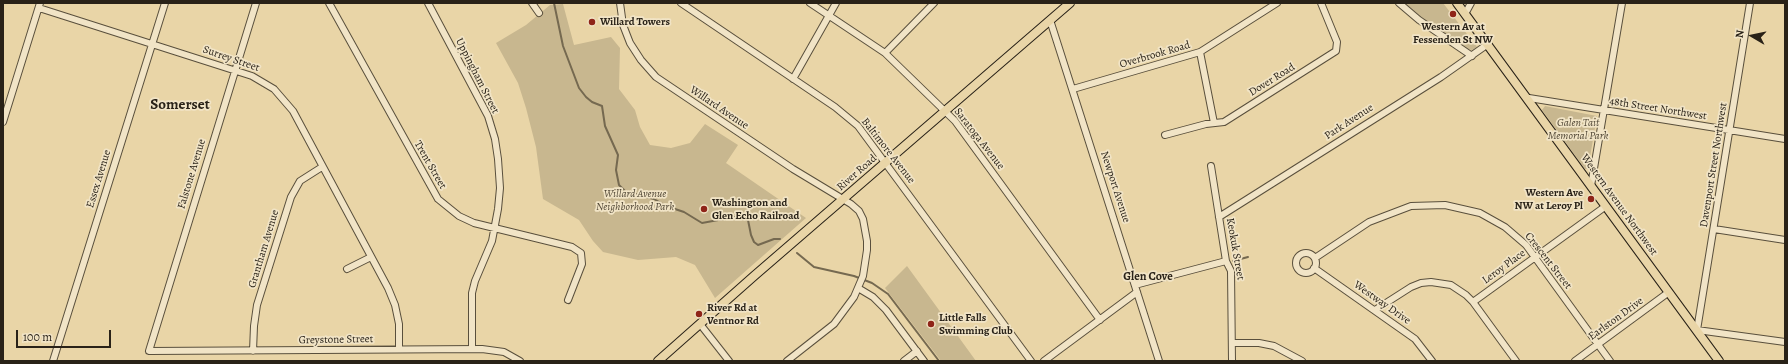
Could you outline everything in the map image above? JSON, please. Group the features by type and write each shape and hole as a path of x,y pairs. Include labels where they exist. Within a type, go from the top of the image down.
{"main road":[{"name":"River Road","path":"658,361 1070,3"},
{"name":"Western Avenue Northwest","path":"1458,3 1720,361"}],"street":[{"name":"Essex Avenue","path":"53,361 165,3"},
{"name":"Falstone Avenue","path":"148,351 256,3"},
{"name":"Trent Street","path":"329,3 433,192 445,206 459,216 474,223 572,246 577,249 582,258 582,264 568,300"},
{"name":"Uppingham Street","path":"428,3 480,99 493,130 500,174 500,199 495,229 492,241 473,287 472,349"},
{"path":"532,3 539,13"},
{"name":"Willard Avenue","path":"620,3 623,24 634,49 644,65 656,77 792,169 843,200 858,211 863,219 867,241 863,276 860,286 849,306 834,324 786,361"},
{"name":"Baltimore Avenue","path":"681,3 854,122 886,162 1031,361"},
{"name":"Saratoga Avenue","path":"810,3 885,53 955,121 1100,320"},
{"path":"793,79 836,3"},
{"path":"885,53 934,3"},
{"name":"Overbrook Road","path":"1073,89 1200,52 1277,3"},
{"name":"Dover Road","path":"1165,136 1214,123 1224,122 1333,53 1338,48 1338,42 1321,3"},
{"path":"1399,3 1419,20 1472,56"},
{"path":"1465,14 1471,3"},
{"path":"1591,186 1622,3"},
{"name":"Davenport Street Northwest","path":"1697,330 1750,3"},
{"name":"Surrey Street","path":"39,5 263,81 283,97 293,111 388,288 395,305 399,324 399,349"},
{"path":"3,122 39,5"},
{"name":"Newport Avenue","path":"1050,20 1159,361"},
{"name":"Park Avenue","path":"1220,217 1472,56 1488,44"},
{"path":"1200,52 1214,123"},
{"name":"48th Street Northwest","path":"1529,98 1785,139"},
{"name":"Keokuk Street","path":"1211,166 1226,261 1231,271 1232,361"},
{"name":"Grantham Avenue","path":"253,351 257,305 291,197 300,181 322,167"},
{"name":"Crescent Street","path":"1315,258 1369,222 1411,206 1434,204 1468,210 1494,220 1518,238 1535,257 1610,361"},
{"name":"Leroy Place","path":"1473,302 1606,206"},
{"path":"1714,229 1785,240"},
{"path":"1303,254 1310,254 1315,258 1316,263 1314,268 1309,272 1303,272 1298,267 1298,258 1303,254"},
{"path":"347,269 371,257"},
{"path":"1135,285 1226,261"},
{"name":"Westway Drive","path":"1314,268 1415,339 1432,361"},
{"path":"1375,310 1411,287 1431,282 1440,282 1454,287 1473,302 1516,361"},
{"path":"860,286 886,310 924,361"},
{"path":"1044,361 1137,292"},
{"name":"Earlston Drive","path":"1575,361 1669,292"},
{"path":"700,324 729,361"},
{"path":"1697,330 1785,342"},
{"path":"1232,343 1259,343 1274,346 1302,361"},
{"name":"Greystone Street","path":"148,351 472,349 498,350 511,354 520,361"},
{"path":"904,361 917,352"}],"green space":[{"path":"1403,3 1443,3 1477,47 1472,50 1466,49 1429,24"},
{"name":"Willard Avenue Neighborhood Park","path":"563,4 574,45 611,37 620,48 619,89 635,110 640,127 650,145 671,148 690,143 705,124 738,145 726,163 806,218 715,298 695,265 676,257 638,260 603,252 593,241 579,220 543,199 536,147 526,108 518,83 496,43 526,25 550,5"},
{"name":"Galen Tait Memorial Park","path":"1545,106 1597,116 1588,169 1585,169 1542,110"},
{"name":"Little Falls Swimming Club","path":"907,266 976,361 941,361 885,288"}],"waterway":[{"path":"554,3 563,46 579,88 592,102 602,106 605,126 618,155 616,170 619,185 625,191 654,199 666,206 684,212 702,223 740,216 748,220 751,235 754,242 758,245 774,239 780,239"},
{"path":"797,253 814,267 854,276 872,283 888,294 939,361"},
{"path":"1233,261 1248,257"}],"place":[{"name":"Western Av at Fessenden St NW","path":"1453,14"},
{"name":"Willard Towers","path":"592,22"},
{"name":"Western Ave NW at Leroy Pl","path":"1591,199"},
{"name":"Washington and Glen Echo Railroad","path":"704,209"},
{"name":"River Rd at Ventnor Rd","path":"699,314"},
{"name":"Little Falls Swimming Club","path":"931,324"}],"district":[{"name":"Somerset","path":"180,105"},
{"name":"Glen Cove","path":"1148,277"}]}
